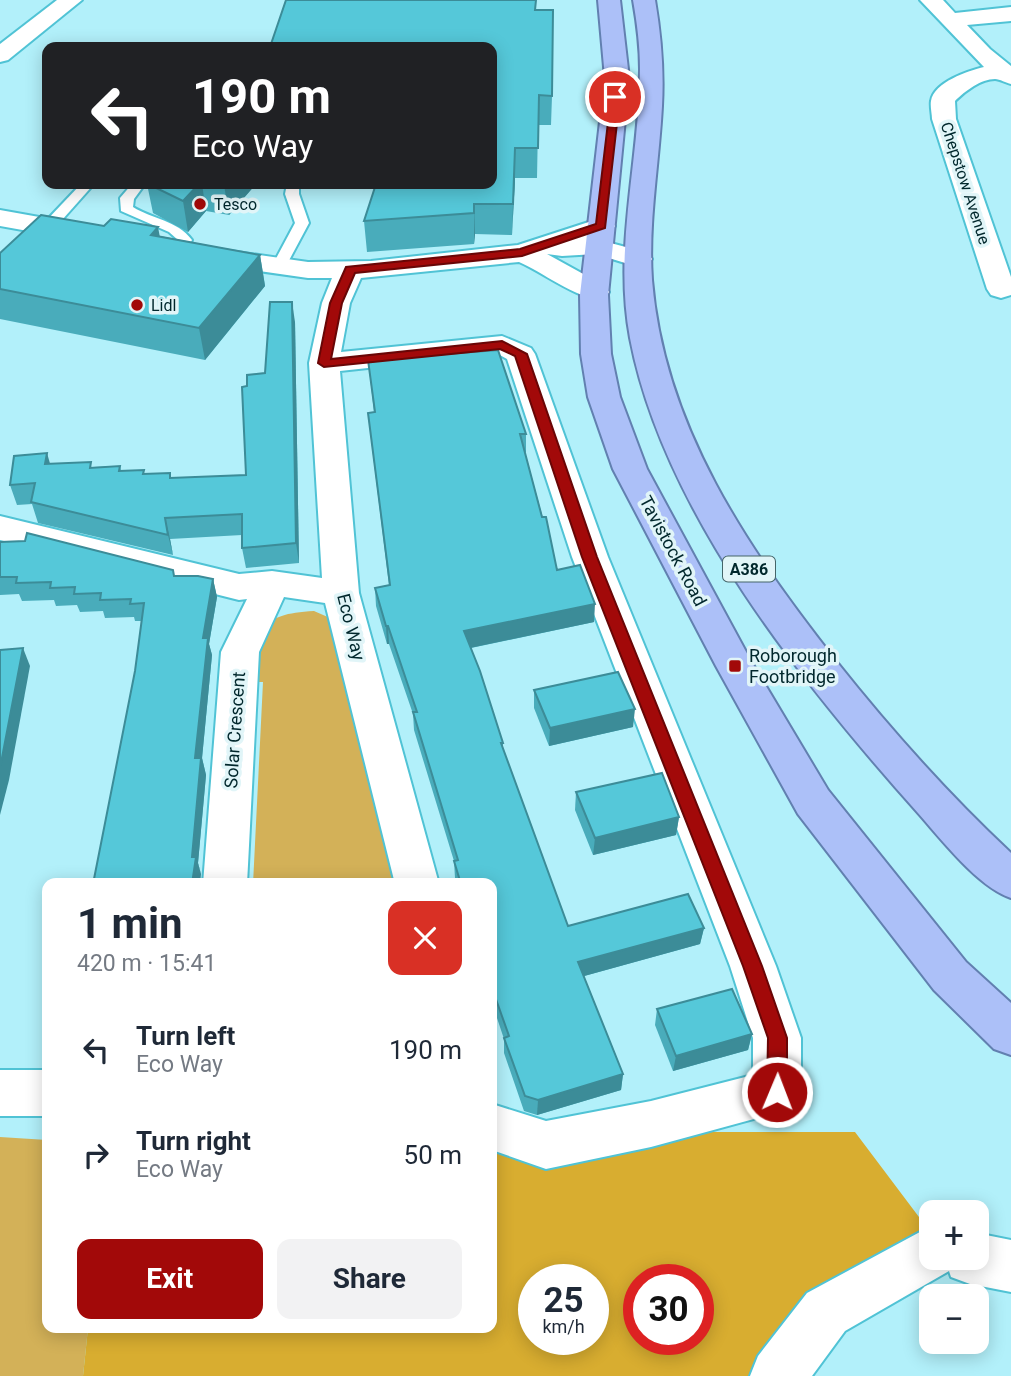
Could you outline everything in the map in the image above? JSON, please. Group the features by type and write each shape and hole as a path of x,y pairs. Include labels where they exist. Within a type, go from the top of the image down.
{"highway":[{"name":"Tavistock Road","path":"609,0 617,78 613,135 599,236 595,292 596,354 604,397 630,469 728,655 813,802 950,976 1005,1032"},
{"name":"A386","path":"643,0 649,23 651,71 649,137 637,234 642,328 656,385 692,473 713,513 776,612 856,713 957,831 1011,880"}],"street":[{"path":"0,55 71,0"},
{"path":"931,0 1006,74"},
{"path":"950,20 1011,14"},
{"name":"Chepstow Avenue","path":"995,289 962,166 944,119 943,99 953,88 968,80 1006,74"},
{"path":"0,218 105,237"},
{"path":"137,243 308,270 350,270 522,253 599,236 638,259"},
{"path":"522,253 551,265 595,292"},
{"name":"Eco Way","path":"350,270 336,303 324,363 341,593 415,878"},
{"path":"324,363 502,345 520,354 590,557 753,966 777,1038 777,1092 651,1124 546,1145 497,1129"},
{"path":"0,528 239,587 272,583 341,593"},
{"name":"Solar Crescent","path":"225,878 240,652 272,583"},
{"path":"0,1093 42,1093"},
{"path":"778,1376 826,1312 919,1259"},
{"path":"989,1262 1011,1266"}],"lane":[{"path":"49,226 83,189"},
{"path":"134,189 127,198 126,208 148,222 176,229 185,240 180,251"},
{"path":"279,266 302,223 292,189"}],"shaded area":[{"path":"314,611 330,618 395,878 253,878 263,682 253,682 257,650 264,629 271,622 281,616"},
{"path":"497,1132 855,1132 919,1217 919,1243 757,1376 83,1376 87,1333 497,1333"},
{"path":"0,1137 42,1140 42,1333 87,1333 83,1376 0,1376"}],"building":[{"path":"286,0 536,0 535,10 553,10 552,96 539,95 538,148 515,148 513,204 474,204 474,213 364,221 374,189 497,189 497,42 272,42"},
{"path":"158,189 194,189 183,201"},
{"path":"41,215 104,226 111,219 158,227 151,235 260,255 199,328 0,289 0,253"},
{"path":"270,302 292,302 296,543 242,548 242,514 165,518 168,535 31,502 35,483 10,485 14,456 47,453 45,464 91,462 90,468 120,466 119,471 170,473 170,478 246,475 242,387 247,386 247,375 265,373"},
{"path":"498,350 526,434 520,434 542,517 546,517 557,570 580,565 595,604 464,631 480,671 501,743 568,926 688,894 704,928 578,962 623,1074 538,1100 525,1096 504,1038 509,1036 497,1002 497,878 459,878 454,861 458,860 413,712 417,712 375,588 390,585 368,413 375,412 368,360"},
{"path":"27,533 173,570 174,576 213,579 203,638 208,638 195,758 201,758 192,857 196,857 193,878 94,878 135,671 144,603 130,604 131,599 100,600 101,593 74,594 75,587 50,588 51,582 16,583 17,577 0,577 0,542 25,541"},
{"path":"23,648 1,763 0,767 0,650"},
{"path":"618,672 635,709 550,728 534,690"},
{"path":"662,773 679,817 595,838 576,792"},
{"path":"732,989 752,1034 676,1056 657,1009"}],"place":[{"name":"Tesco","path":"200,204"},
{"name":"Lidl","path":"137,305"},
{"name":"Roborough Footbridge","path":"735,666"}],"route":[{"path":"615,97 613,135 601,226 522,253 350,270 336,303 324,363 502,345 520,354 590,557 753,966 777,1038 777,1092"}]}
